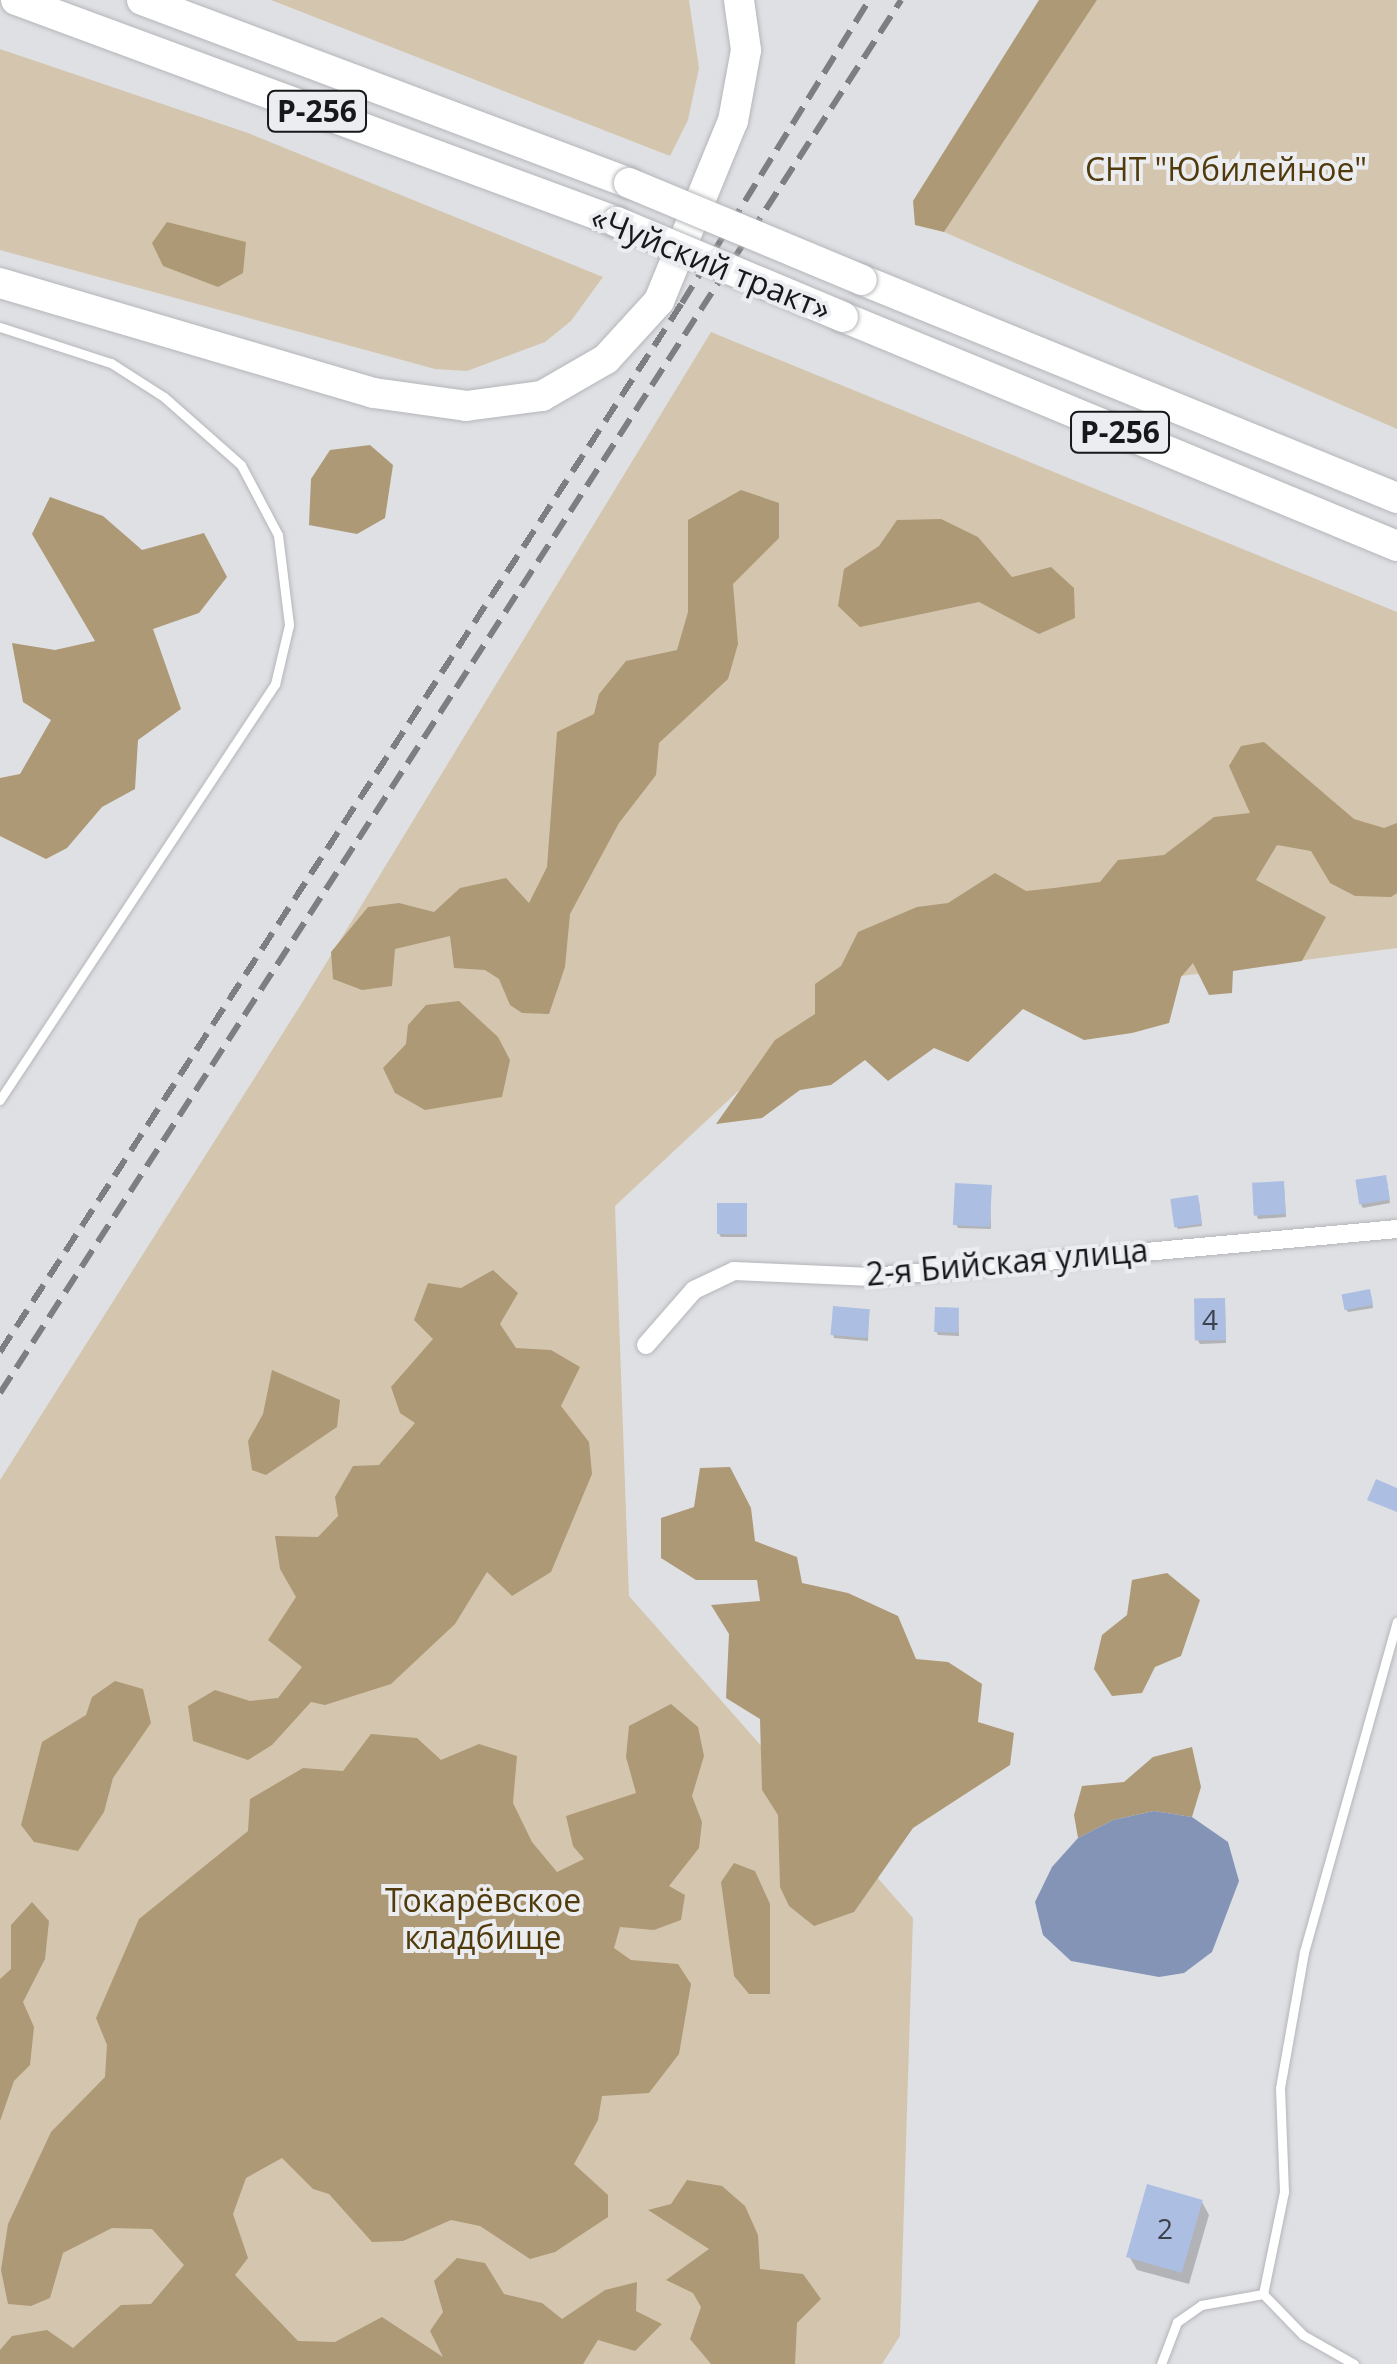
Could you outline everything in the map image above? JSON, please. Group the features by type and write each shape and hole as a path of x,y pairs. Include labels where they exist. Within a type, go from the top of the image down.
{"highway":[{"name":"«Чуйский тракт»","path":"16,0 617,222 1397,546"},
{"name":"«Чуйский тракт»","path":"142,0 629,183 1397,498"},
{"path":"0,283 374,394 466,406 542,396 606,358 660,301 733,120 746,50 739,0"}],"street":[{"name":"2-я Бийская улица","path":"646,1345 694,1290 734,1271 872,1277 1397,1229"}],"lane":[{"path":"0,327 111,363 164,396 242,465 278,534 289,625 275,684 0,1100"},
{"path":"1263,2294 1284,2192 1280,2088 1304,1952 1397,1622"},
{"path":"1161,2364 1177,2322 1202,2305 1263,2294"},
{"path":"1263,2294 1303,2336 1354,2364"}],"green space":[{"path":"271,0 689,0 699,68 688,120 670,156"},
{"path":"1039,0 1097,0 944,232 915,225 913,201"},
{"name":"СНТ \"Юбилейное\"","path":"1097,0 1397,0 1397,429 944,232"},
{"path":"0,49 248,133 603,277 571,321 545,342 467,371 435,369 0,250"},
{"path":"167,222 246,242 243,273 218,287 163,266 152,243"},
{"path":"711,332 1397,612 1397,948 810,1024 615,1206 629,1596 913,1918 900,2336 882,2364 0,2364 0,1480 300,1006"},
{"path":"370,445 393,465 385,518 357,534 309,525 311,479 330,450"},
{"path":"741,490 779,503 779,538 733,584 738,644 728,679 659,743 656,775 619,823 570,914 565,967 549,1014 522,1013 510,1005 499,979 485,970 454,968 450,936 395,949 392,986 362,990 333,979 331,952 368,907 399,903 434,912 460,888 506,878 529,903 547,867 557,732 594,714 599,694 626,661 677,650 688,612 688,520"},
{"path":"50,497 103,516 142,550 204,533 227,577 199,613 153,629 181,709 138,740 135,789 102,807 67,848 46,859 0,836 0,778 20,774 51,720 23,702 12,643 55,650 95,641 32,534"},
{"path":"941,519 978,537 1012,577 1051,567 1074,588 1075,618 1039,634 979,602 860,627 838,606 844,569 879,546 897,520"},
{"path":"1264,742 1354,819 1384,828 1397,823 1397,893 1391,897 1355,896 1330,883 1311,851 1277,845 1256,880 1326,917 1302,961 1233,971 1232,993 1209,995 1193,963 1181,977 1169,1023 1132,1033 1084,1040 1023,1009 968,1062 934,1048 888,1081 865,1060 831,1085 800,1090 762,1118 716,1124 775,1040 815,1014 815,984 841,966 858,932 917,907 948,903 995,873 1026,891 1100,882 1118,860 1164,855 1214,817 1250,813 1229,766 1241,746"},
{"path":"459,1001 498,1037 510,1060 502,1097 425,1110 395,1093 383,1068 406,1044 408,1025 426,1005"},
{"path":"493,1270 518,1293 500,1324 516,1348 551,1350 580,1367 561,1406 589,1442 592,1474 551,1572 512,1596 487,1572 455,1624 391,1684 325,1705 311,1702 272,1745 248,1760 193,1741 188,1706 215,1690 250,1701 278,1698 302,1667 268,1640 296,1597 280,1569 275,1536 318,1537 338,1516 335,1497 353,1466 379,1465 415,1423 400,1413 391,1387 433,1339 414,1320 428,1283 461,1288"},
{"path":"272,1370 340,1400 337,1427 266,1475 252,1470 248,1441 263,1414"},
{"path":"730,1467 751,1508 755,1541 797,1557 802,1583 848,1593 898,1616 916,1659 948,1662 982,1684 978,1722 1014,1733 1010,1765 913,1828 854,1912 814,1926 789,1906 780,1887 778,1815 762,1790 760,1719 726,1698 729,1634 711,1605 760,1601 757,1580 696,1580 661,1558 661,1518 694,1507 700,1468"},
{"path":"1167,1573 1200,1600 1181,1656 1155,1667 1142,1693 1112,1696 1094,1669 1102,1635 1127,1615 1132,1580"},
{"path":"115,1681 143,1689 151,1723 113,1778 104,1812 78,1851 34,1842 21,1825 42,1742 86,1715 92,1697"},
{"name":"Токарёвское кладбище","path":"671,1704 698,1727 704,1756 692,1796 702,1822 699,1848 669,1886 685,1895 681,1920 654,1930 620,1927 614,1948 631,1960 678,1964 691,1984 679,2054 649,2093 602,2096 598,2120 574,2164 608,2195 608,2217 555,2252 530,2259 480,2226 451,2220 403,2241 372,2242 329,2194 313,2189 282,2158 246,2178 233,2214 248,2258 235,2275 298,2341 335,2342 382,2317 443,2357 430,2331 443,2312 434,2281 457,2258 485,2263 504,2294 542,2303 562,2319 605,2290 637,2282 636,2311 662,2324 635,2351 598,2340 583,2364 0,2364 0,2350 12,2336 47,2330 73,2348 121,2305 151,2304 184,2265 152,2229 112,2228 63,2253 50,2298 31,2306 8,2304 1,2270 8,2224 51,2132 105,2077 107,2045 96,2018 139,1919 248,1831 250,1799 303,1768 343,1771 371,1734 417,1738 441,1760 479,1744 517,1756 513,1803 532,1842 557,1872 584,1859 573,1846 566,1816 636,1793 626,1757 629,1726"},
{"path":"1192,1747 1201,1787 1192,1817 1154,1811 1113,1820 1078,1838 1074,1815 1082,1786 1124,1782 1153,1757"},
{"path":"734,1863 755,1871 770,1904 770,1994 749,1994 734,1976 721,1882"},
{"path":"32,1902 49,1921 45,1959 23,2002 34,2027 30,2065 14,2081 0,2121 0,1979 11,1969 11,1925"},
{"path":"687,2180 722,2186 745,2206 758,2235 760,2269 803,2274 821,2299 797,2323 795,2364 711,2364 690,2339 701,2307 693,2293 666,2280 709,2249 648,2210 671,2204"}],"water":[{"path":"1154,1811 1192,1817 1228,1842 1239,1881 1212,1952 1184,1973 1159,1977 1071,1961 1043,1935 1035,1902 1052,1867 1078,1838 1113,1820"}],"building":[{"path":"1386,1175 1390,1200 1359,1205 1355,1180"},
{"path":"1284,1181 1286,1214 1254,1216 1252,1183"},
{"path":"955,1183 992,1185 990,1227 953,1225"},
{"path":"1198,1195 1202,1224 1174,1228 1170,1199"},
{"path":"717,1203 747,1203 747,1234 717,1234"},
{"path":"1370,1289 1373,1305 1345,1310 1342,1295"},
{"path":"1225,1298 1226,1340 1195,1341 1194,1299"},
{"path":"833,1306 870,1309 867,1338 830,1335"},
{"path":"935,1307 959,1308 958,1333 934,1332"},
{"path":"1376,1479 1397,1488 1397,1512 1367,1500"},
{"path":"1147,2184 1203,2200 1182,2273 1126,2257"}],"railway":[{"path":"0,1352 682,303 869,0"},
{"path":"0,1393 901,0"}]}
